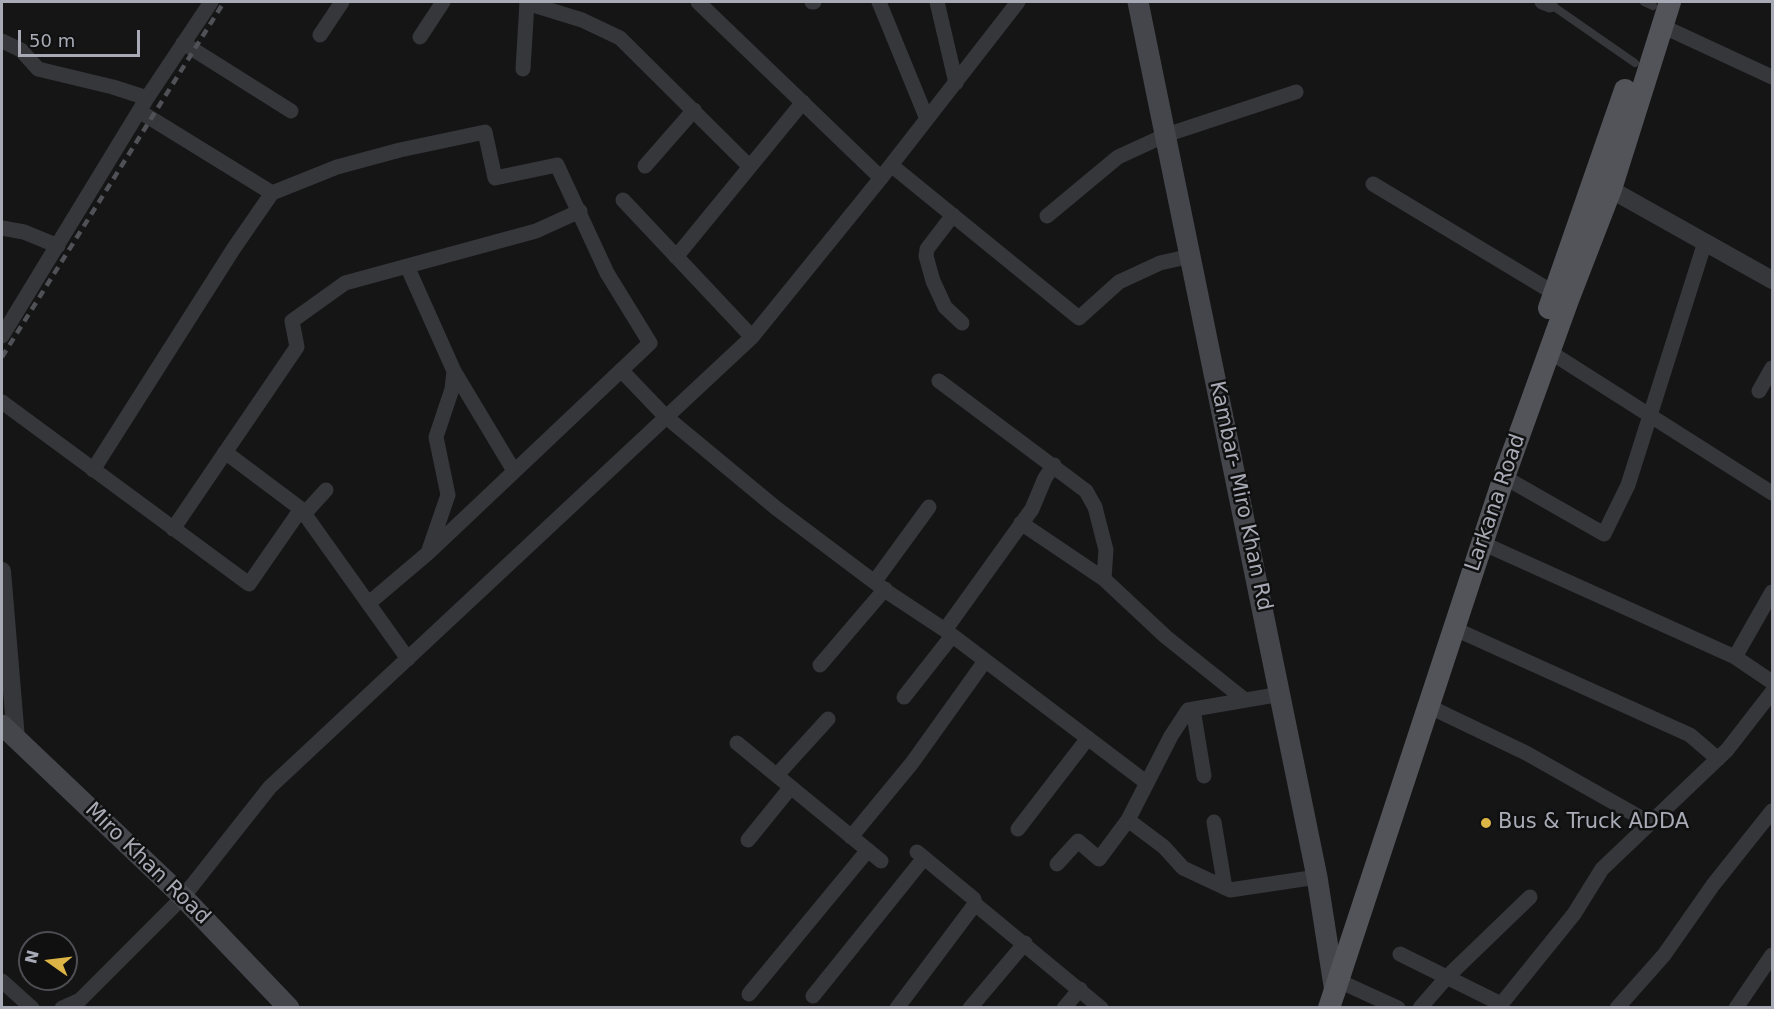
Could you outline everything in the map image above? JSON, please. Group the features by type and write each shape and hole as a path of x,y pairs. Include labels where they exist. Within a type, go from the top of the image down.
{"main road":[{"name":"Kambar- Miro Khan Rd","path":"1138,2 1281,694 1317,877 1333,987"},
{"name":"Larkana Road","path":"1318,1008 1333,987 1478,512 1554,293 1603,185 1635,63 1657,7"},
{"name":"Larkana Road","path":"1395,790 1430,707 1504,477 1550,352 1657,7"},
{"name":"Miro Khan Road","path":"9,732 183,897 289,1008"}],"street":[{"path":"2,336 143,104 211,2"},
{"path":"320,35 342,2"},
{"path":"420,37 442,2"},
{"path":"523,69 527,2 582,20 620,38 749,166"},
{"path":"698,2 881,178"},
{"path":"879,2 927,119"},
{"path":"937,2 956,83"},
{"path":"62,1008 80,1000 183,897 270,787 752,337 881,178 1018,2"},
{"path":"1657,7 1773,77"},
{"path":"2,26 4,42 21,50 38,69 113,87 143,104 272,193"},
{"path":"183,44 291,111"},
{"path":"1047,216 1118,157 1166,135 1296,92"},
{"path":"676,257 803,102"},
{"path":"645,166 694,110"},
{"path":"93,470 234,248 272,193 337,167 400,150 485,132 495,178 557,165 607,273 650,343 428,553 369,603"},
{"path":"891,165 1079,318 1119,282 1160,263 1191,256"},
{"path":"1372,184 1554,293"},
{"path":"1603,185 1773,280"},
{"path":"623,200 752,337"},
{"path":"173,529 297,347 292,321 345,283 536,231 580,211"},
{"path":"953,214 927,249 926,256 933,282 945,307 962,323"},
{"path":"2,228 24,232 58,246"},
{"path":"1504,477 1604,534 1628,485 1705,242"},
{"path":"407,266 454,371 514,471"},
{"path":"1550,352 1773,493"},
{"path":"1759,391 1773,368"},
{"path":"621,370 665,416 776,508 949,633 1147,783"},
{"path":"428,553 448,495 436,437 452,389 454,371"},
{"path":"939,381 1086,491 1095,507 1106,550 1104,579"},
{"path":"2,402 249,584 303,511 326,490"},
{"path":"225,452 303,511 408,659"},
{"path":"904,697 1032,509 1045,478 1054,465"},
{"path":"820,665 880,585 929,507"},
{"path":"1021,523 1104,579 1166,637 1245,700"},
{"path":"1482,543 1735,657 1773,682"},
{"path":"2,571 9,732"},
{"path":"1735,657 1773,592"},
{"path":"1455,629 1690,735 1718,759"},
{"path":"850,837 912,763 985,661"},
{"path":"1400,954 1499,1006 1574,914 1602,869 1718,759 1773,692"},
{"path":"1057,864 1078,841 1099,859 1128,820 1171,736 1188,710 1281,694"},
{"path":"1430,707 1526,753 1650,823"},
{"path":"1193,709 1204,776"},
{"path":"777,775 828,719"},
{"path":"1018,829 1088,738"},
{"path":"737,743 881,861"},
{"path":"748,840 791,787"},
{"path":"1617,1008 1664,955 1713,885 1773,812"},
{"path":"1128,820 1164,847 1183,868 1230,890 1317,877"},
{"path":"1214,822 1225,888"},
{"path":"749,994 868,850"},
{"path":"813,996 921,855 974,899 975,904 1101,1008"},
{"path":"1420,1008 1447,977 1530,897"},
{"path":"897,1008 975,904"},
{"path":"970,1008 1025,943"},
{"path":"1736,1008 1773,955"},
{"path":"2,981 32,1008"},
{"path":"1333,987 1376,1003 1398,1008"},
{"path":"1064,1008 1080,989"}],"lane":[{"path":"1548,3 1635,63"}],"railway":[{"path":"2,357 224,2"}],"place":[{"name":"Bus & Truck ADDA","path":"1486,823"}]}
